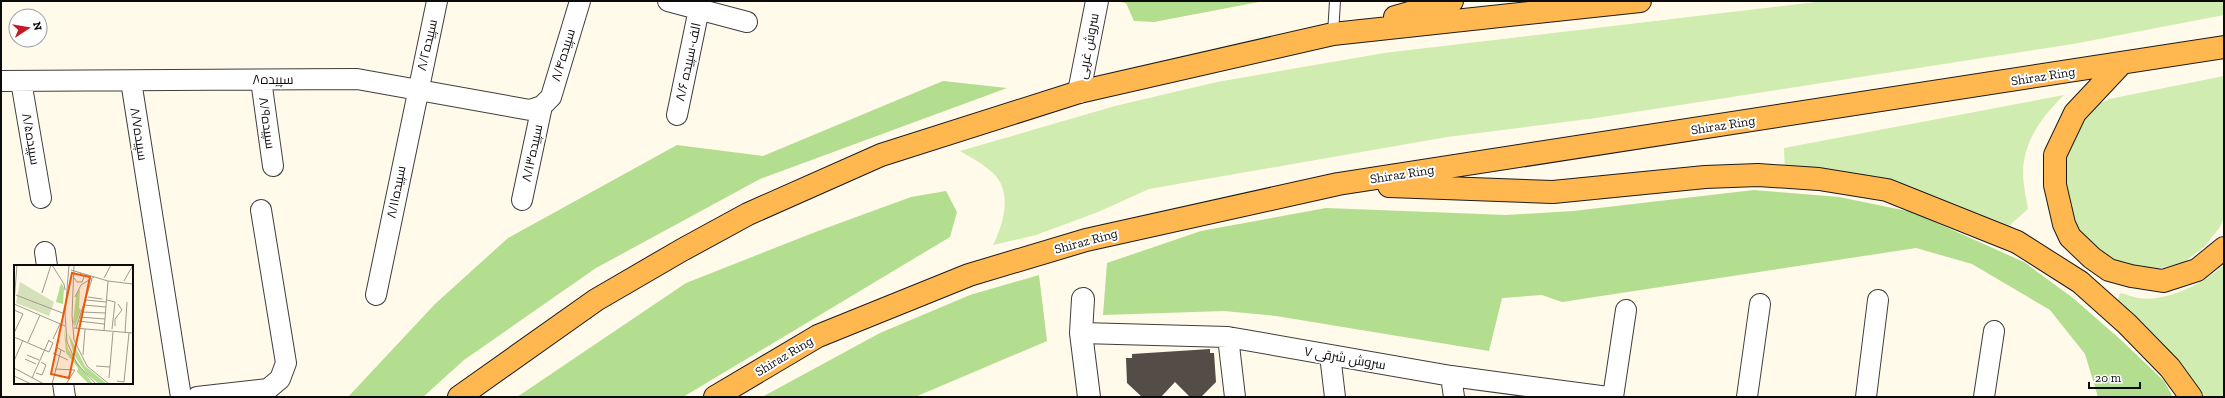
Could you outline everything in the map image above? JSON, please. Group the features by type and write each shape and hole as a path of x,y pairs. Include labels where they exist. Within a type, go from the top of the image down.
{"highway":[{"path":"459,397 596,300 682,250 748,214 881,155 1079,92 1333,34 1452,1"},
{"path":"1333,34 1640,1"},
{"name":"Shiraz Ring","path":"715,397 818,336 969,276 1086,240 1338,184 2122,64 2224,47"},
{"path":"2122,64 2075,113 2055,155 2055,185 2064,224 2070,237 2092,258 2109,270 2131,276 2164,281 2197,270 2224,248"},
{"path":"1338,184 1553,192 1705,177 1758,174 1819,179 1887,190 2017,242 2080,282 2170,368 2191,397"}],"street":[{"name":"سپیده۸/۲","path":"417,90 437,1"},
{"name":"سپیده۸/۴","path":"542,106 551,97 580,1"},
{"path":"668,1 747,22"},
{"name":"سروش غربی","path":"1079,92 1097,1"},
{"name":"۸/۶ الف-سپیده","path":"677,115 699,9"},
{"name":"سپیده۸","path":"1,82 356,79 530,110 542,106"},
{"name":"سپیده۸/۹","path":"260,80 273,166"},
{"name":"سپیده۸/۵","path":"21,81 41,198"},
{"name":"سپیده۸/۷","path":"131,81 181,397"},
{"name":"سپیده۸/۱۱","path":"376,295 417,90"},
{"name":"سپیده۸/۱۳","path":"522,200 542,106"},
{"path":"197,397 268,389 280,379 286,363 261,210"},
{"path":"1083,299 1081,333 1089,397"},
{"path":"1866,397 1878,300"},
{"path":"1747,397 1760,304"},
{"path":"1606,397 1626,310"},
{"path":"1984,397 1994,331"},
{"name":"سروش شرقی ۷","path":"1081,333 1228,337 1451,376 1606,397"},
{"path":"1228,337 1235,397"},
{"path":"1330,355 1335,397"},
{"path":"1451,376 1454,397"},
{"path":"63,384 65,397"}],"lane":[{"path":"1333,34 1335,1"}],"green space":[{"path":"1115,1 1264,1 1154,22 1134,21 1126,3"},
{"path":"1825,1 2224,1 2224,15 2073,44 1596,118 1447,137 1149,189 1098,212 1036,235 993,245 1003,219 1005,200 1003,190 1000,182 994,174 960,151 1115,106 1217,82 1384,53"},
{"path":"2224,76 2224,217 2220,227 2204,247 2184,262 2157,269 2131,268 2102,259 2067,218 2059,163 2083,111 2109,99"},
{"path":"943,81 1007,88 760,179 596,268 464,360 423,397 348,397 435,304 508,238 677,145 763,156"},
{"path":"2064,95 2048,112 2031,139 2027,150 2023,172 2028,209 2002,232 1785,171 1784,148"},
{"path":"1754,190 1839,197 1912,212 2024,262 2073,298 2121,340 2164,381 2173,397 2098,397 2085,354 2050,310 1972,264 1916,248 1562,302 1542,295 1502,298 1489,351 1276,316 1224,311 1103,315 1107,263 1201,231 1326,208 1506,215 1573,211"},
{"path":"946,191 957,212 950,237 683,397 517,397 686,283 818,231 911,197"},
{"path":"2224,264 2224,397 2203,397 2172,362 2115,307 2120,293 2148,299 2172,294 2184,290 2207,278"},
{"path":"1039,275 1047,341 915,397 762,397 880,333 970,295"}],"building":[{"path":"1210,349 1210,353 1214,353 1216,382 1201,397 1190,397 1175,382 1161,397 1142,397 1127,383 1126,358 1132,358 1132,354"}]}
